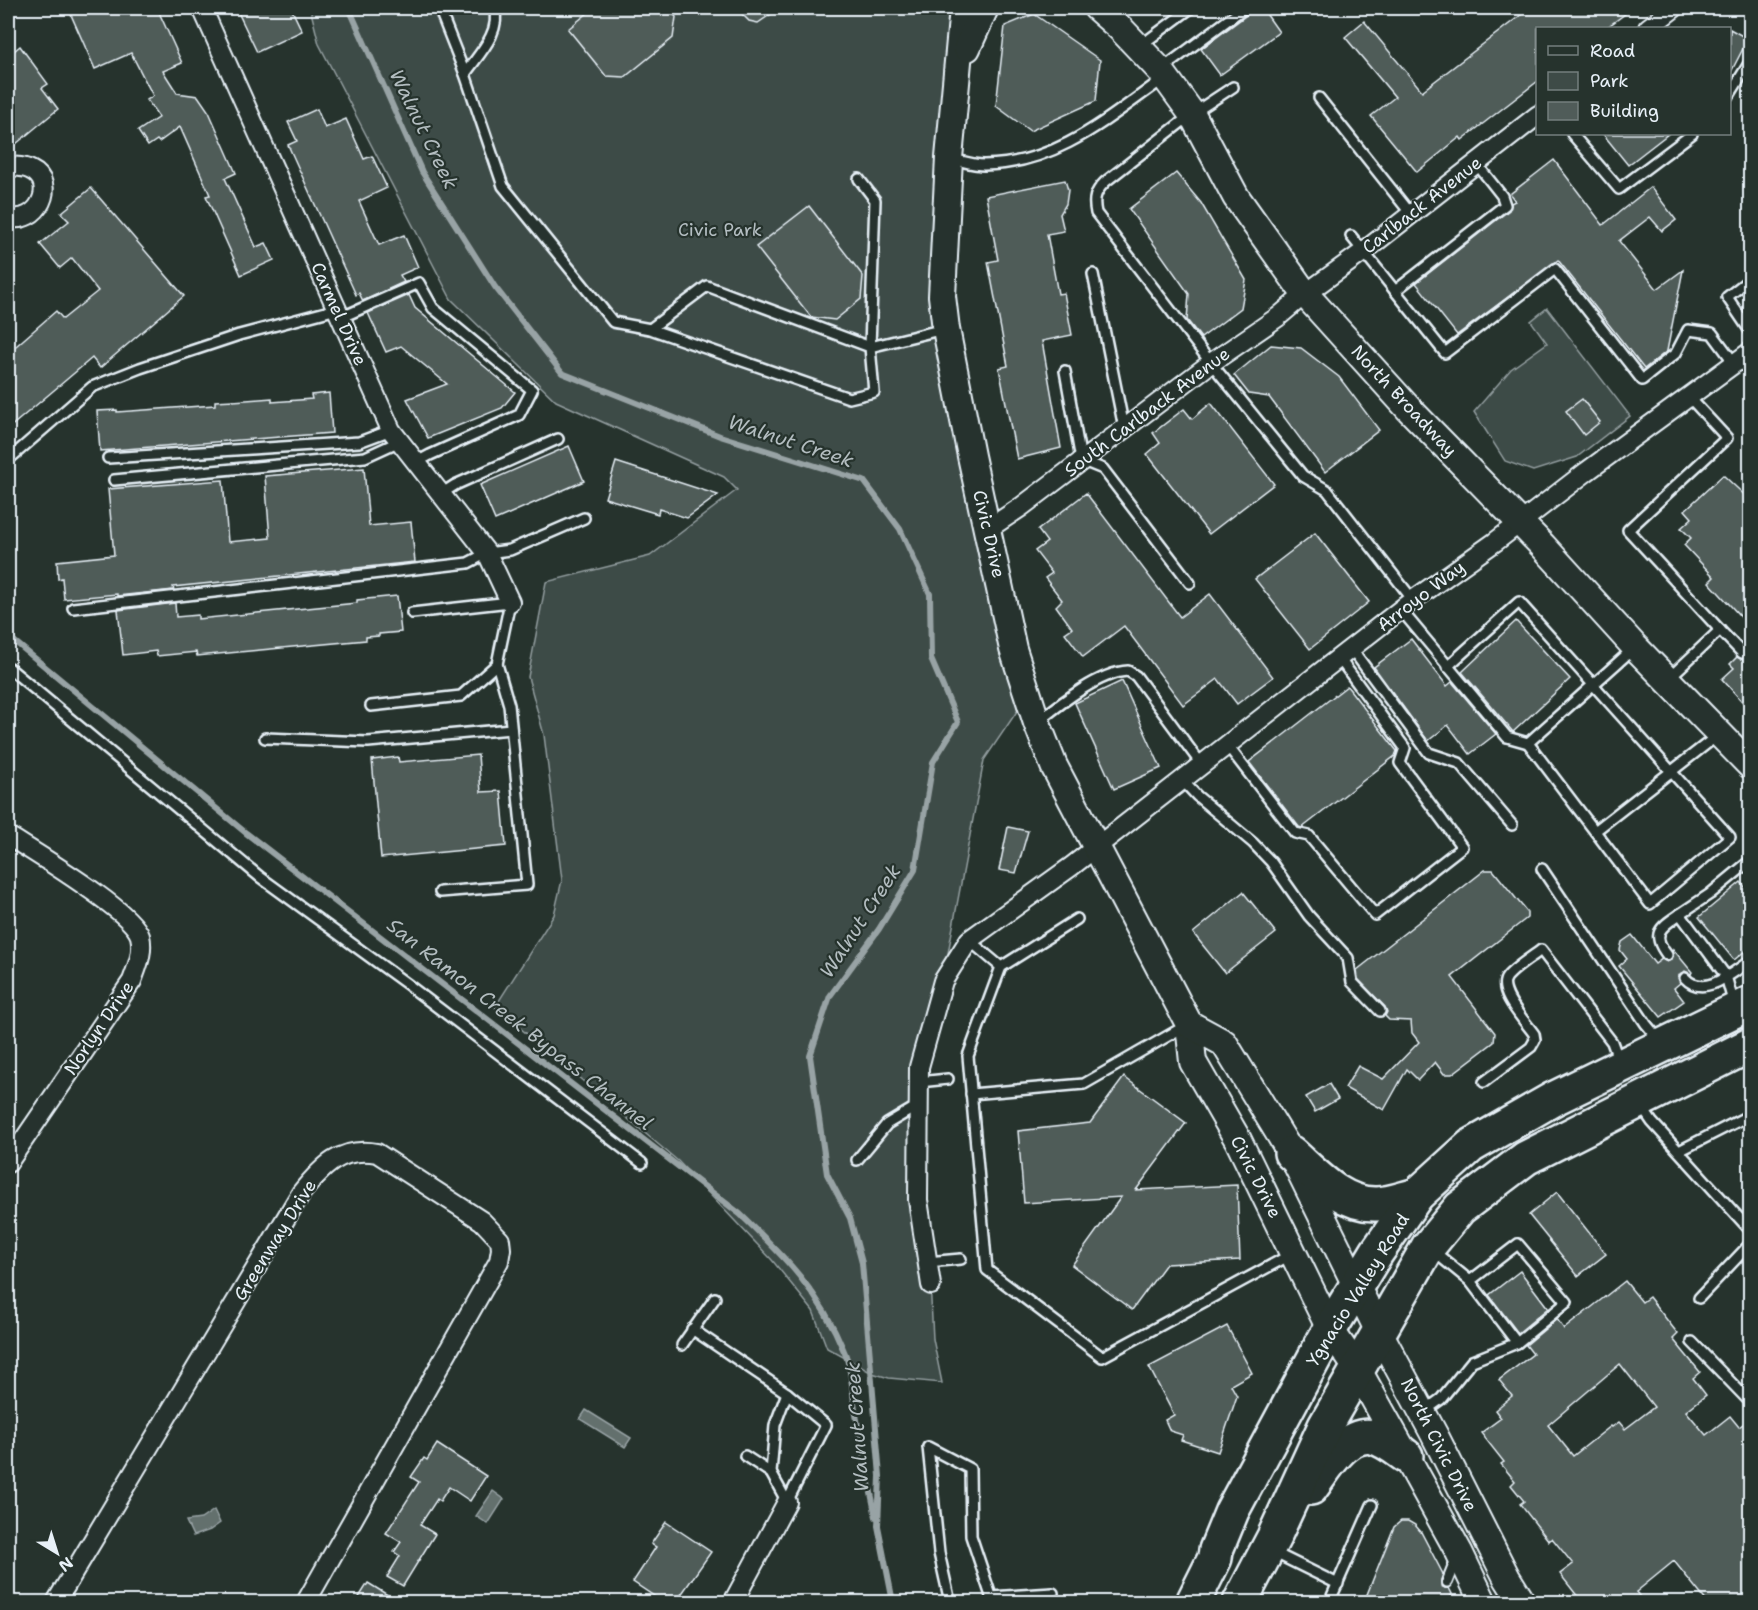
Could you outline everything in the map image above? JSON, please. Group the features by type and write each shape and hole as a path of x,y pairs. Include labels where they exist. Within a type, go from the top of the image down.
{"highway":[{"name":"Ygnacio Valley Road","path":"1193,1602 1215,1558 1232,1511 1330,1329 1377,1252 1417,1195 1471,1146 1553,1100 1743,1006"},
{"name":"Ygnacio Valley Road","path":"1240,1602 1271,1543 1325,1426 1428,1246 1460,1208 1526,1158 1750,1045"},
{"path":"1291,1153 1330,1188 1362,1204 1379,1204 1417,1195"},
{"path":"1271,1543 1342,1448 1355,1440 1373,1437 1406,1456"}],"main road":[{"name":"Civic Drive","path":"963,8 949,158 942,296 946,329 971,456 1013,649 1037,723 1054,766 1189,1024 1193,1062 1238,1140 1330,1329"},
{"path":"957,71 985,8"},
{"name":"North Broadway","path":"1098,8 1162,74 1192,114 1236,197 1305,294 1409,409 1520,522 1635,647 1750,765"},
{"path":"1189,1024 1224,1043 1291,1153 1356,1286"},
{"name":"North Civic Drive","path":"1356,1286 1507,1578 1522,1602"},
{"name":"North Civic Drive","path":"1330,1329 1358,1370 1459,1552 1483,1602"}],"street":[{"name":"Carmel Drive","path":"202,8 339,314 396,435 487,553 510,602"},
{"path":"1653,27 1674,8"},
{"name":"Carlback Avenue","path":"1305,294 1363,252 1536,117"},
{"path":"8,166 24,167 34,171 43,185 43,194 40,206 32,214 23,218 8,217"},
{"name":"South Carlback Avenue","path":"988,529 1021,507 1211,363 1278,317 1305,294"},
{"name":"Arroyo Way","path":"969,940 1096,847 1407,605 1750,352"},
{"name":"Norlyn Drive","path":"8,836 121,912 139,935 141,953 132,981 8,1163"},
{"path":"931,1285 918,1200 919,1067 943,981 969,940"},
{"name":"Greenway Drive","path":"56,1602 301,1193 328,1163 350,1152 368,1151 376,1153 482,1221 500,1240 501,1249 499,1261 306,1602"},
{"path":"733,1602 787,1502"}],"lane":[{"path":"439,8 465,74 503,186 613,322 650,329 849,398 874,392 870,347 875,200 859,179"},
{"path":"465,74 494,32 496,15 494,8"},
{"path":"1138,47 1191,8"},
{"path":"949,158 981,165 1023,162 1046,154 1076,139 1101,124 1244,8"},
{"path":"1731,93 1750,62"},
{"path":"1233,87 1192,114 1105,182 1097,190 1094,201 1096,213 1211,363 1303,476 1327,490 1447,667 1507,737 1528,744 1650,904 1730,837 1519,603 1447,667"},
{"path":"1319,99 1411,214"},
{"path":"1573,135 1619,189 1691,135"},
{"path":"1395,291 1505,205 1502,196 1476,163"},
{"path":"1351,236 1445,353 1555,269 1642,380 1676,353 1688,330 1712,333 1735,364"},
{"path":"1093,273 1124,428"},
{"path":"1750,279 1727,297 1750,331"},
{"path":"8,460 92,387 140,368 239,335 339,314 419,283 433,308 532,390 519,415 417,462"},
{"path":"650,329 707,286 870,347 946,329"},
{"path":"1065,371 1081,460 1103,469 1190,583"},
{"path":"1690,398 1727,438 1628,530 1742,653"},
{"path":"108,458 359,442 396,435"},
{"path":"114,480 365,457 396,435"},
{"path":"441,494 455,485 558,440"},
{"path":"73,608 468,563 487,553 510,550 584,518"},
{"path":"412,613 510,602 497,664 508,705 527,885 440,892"},
{"path":"1667,680 1720,630"},
{"path":"1528,744 1635,647"},
{"path":"1227,745 1295,833 1309,836 1375,915 1454,854 1462,847 1400,763 1405,748 1345,653"},
{"path":"1345,653 1429,753 1459,762 1512,825"},
{"path":"371,706 461,696 497,664"},
{"path":"8,667 260,877 416,991 642,1163"},
{"path":"1037,723 1064,700 1111,674 1128,670 1136,676 1202,765"},
{"path":"266,738 368,742 511,729"},
{"path":"1595,831 1719,734"},
{"path":"1182,780 1271,862 1309,916 1347,958 1352,982 1380,1011"},
{"path":"1667,955 1660,946 1659,931 1662,926 1710,894 1750,861"},
{"path":"1542,869 1646,1024 1663,1045"},
{"path":"1726,881 1733,889"},
{"path":"1710,894 1716,902"},
{"path":"1680,914 1726,976 1743,1006"},
{"path":"1077,919 1001,967 968,1056 987,1270 1102,1357 1294,1252"},
{"path":"969,940 1001,967"},
{"path":"1484,1082 1531,1047 1535,1040 1506,994 1504,987 1507,977 1541,950 1612,1042 1620,1066"},
{"path":"1685,978 1691,985 1702,987 1712,984 1750,961"},
{"path":"971,1094 1084,1084 1189,1024"},
{"path":"919,1082 948,1079"},
{"path":"1638,1101 1652,1122 1750,1229"},
{"path":"857,1160 887,1124 919,1105"},
{"path":"1679,1151 1750,1115"},
{"path":"1422,1413 1441,1399 1472,1361 1517,1344 1567,1302 1518,1244 1470,1281"},
{"path":"1700,1298 1750,1244"},
{"path":"1428,1246 1470,1281 1517,1344"},
{"path":"927,1262 961,1259"},
{"path":"682,1345 715,1298"},
{"path":"692,1329 787,1393 826,1425 787,1502"},
{"path":"1692,1342 1750,1402"},
{"path":"771,1473 775,1425 787,1393"},
{"path":"950,1602 939,1553 928,1448 970,1469 970,1536 992,1600 1053,1593 1050,1602"},
{"path":"745,1456 771,1473 787,1502"},
{"path":"1335,1599 1338,1584 1372,1505"},
{"path":"1271,1543 1338,1584"},
{"path":"1447,1582 1459,1552"}],"green space":[{"name":"Civic Park","path":"310,8 963,8 942,296 1028,695 984,760 943,980 919,1067 933,1339 942,1383 889,1378 872,1373 827,1348 813,1311 772,1260 678,1161 495,1007 554,915 562,880 544,735 528,677 546,582 650,556 737,490 724,477 556,401 451,299 319,44"},
{"path":"1547,308 1630,416 1577,457 1533,471 1505,461 1474,412 1511,369 1547,343 1531,321"}],"shaded area":[{"path":"586,1410 631,1438 625,1447 580,1419"},
{"path":"493,1491 504,1499 488,1524 476,1516"},
{"path":"214,1510 220,1523 210,1530 193,1536 186,1521 201,1519"}],"building":[{"path":"68,8 157,8 182,63 163,71 177,93 198,96 209,112 236,173 225,178 256,247 266,243 274,260 241,275 206,196 210,195 180,127 159,142 157,140 148,146 138,131 159,117 147,100 153,96 131,53 95,69"},
{"path":"236,8 291,8 302,31 257,52"},
{"path":"594,8 668,8 676,17 673,38 625,77 606,76 568,29"},
{"path":"736,8 780,8 758,23 749,21"},
{"path":"1256,8 1262,8 1279,32 1220,75 1201,49"},
{"path":"1530,8 1633,8 1607,27 1536,27 1536,83 1462,140 1460,137 1417,172 1371,116 1395,97 1345,37 1364,21 1422,91"},
{"path":"1034,14 1100,60 1096,101 1030,131 996,106 1005,26"},
{"path":"1731,30 1748,39 1731,72"},
{"path":"20,46 48,84 42,88 58,109 16,144 8,132 8,56"},
{"path":"317,109 325,128 346,119 364,159 372,156 387,188 359,201 379,245 404,235 418,267 400,275 404,282 363,301 359,293 356,295 288,145 297,141 288,122"},
{"path":"1604,135 1667,135 1628,165"},
{"path":"1554,160 1603,225 1651,187 1676,220 1662,231 1650,217 1619,241 1657,289 1683,270 1667,351 1644,369 1558,260 1457,335 1416,283 1509,210 1511,203 1515,201 1510,194"},
{"path":"1176,173 1201,203 1246,280 1241,308 1201,338 1187,320 1189,294 1129,209"},
{"path":"1065,180 1068,190 1066,204 1060,214 1064,231 1047,234 1058,294 1064,293 1072,335 1042,341 1061,448 1017,459 999,368 1008,366 988,262 998,260 986,196"},
{"path":"91,188 184,296 100,368 92,358 8,429 8,353 56,311 63,319 98,291 72,258 60,268 40,244 69,221 61,213"},
{"path":"809,206 863,276 861,299 835,320 811,317 756,247"},
{"path":"409,295 415,308 515,392 502,408 428,438 407,399 447,384 401,346 386,352 368,313"},
{"path":"1271,345 1301,348 1339,377 1379,430 1325,472 1269,397 1249,394 1234,375"},
{"path":"329,393 332,433 100,451 97,411 117,410 117,412 215,405 215,401 272,398 272,402 312,399 311,395"},
{"path":"1582,399 1600,422 1584,435 1566,411"},
{"path":"1211,403 1274,484 1209,534 1147,454 1160,443 1153,433 1184,409 1192,419"},
{"path":"569,446 584,481 495,520 480,485"},
{"path":"616,462 718,495 687,518 659,509 658,514 605,498"},
{"path":"364,468 369,526 411,522 415,562 173,587 174,590 64,599 62,578 58,579 57,561 114,555 108,489 223,480 228,542 270,538 265,476"},
{"path":"1723,475 1750,500 1750,627 1709,582 1714,577 1684,545 1691,538 1681,528 1692,518 1685,510"},
{"path":"1086,493 1180,617 1210,594 1273,677 1237,704 1218,679 1183,705 1124,626 1083,657 1065,633 1072,628 1056,606 1062,600 1045,578 1052,573 1035,551 1047,542 1038,530"},
{"path":"1315,533 1369,602 1310,649 1255,579"},
{"path":"397,596 401,632 379,634 379,636 366,637 366,640 197,656 196,652 157,656 156,651 123,655 118,610 175,603 176,617 198,615 198,619 357,603 357,600"},
{"path":"1516,621 1570,679 1513,732 1462,672"},
{"path":"1411,639 1447,686 1452,682 1496,734 1470,754 1448,725 1428,741 1374,667"},
{"path":"1750,645 1750,710 1722,679 1734,668 1730,664 1737,657 1743,660 1747,657 1749,652 1747,648"},
{"path":"1122,681 1161,768 1114,789 1075,703"},
{"path":"1347,686 1397,751 1395,756 1302,828 1249,762"},
{"path":"478,755 481,792 501,791 506,846 381,858 372,760 398,757 399,762"},
{"path":"1008,827 1028,831 1016,873 999,870"},
{"path":"1485,870 1493,870 1527,912 1527,918 1452,977 1495,1033 1494,1042 1452,1074 1444,1074 1435,1062 1418,1080 1407,1069 1384,1110 1345,1088 1358,1066 1383,1079 1419,1042 1412,1033 1411,1021 1389,1020 1385,1016 1387,1012 1385,1007 1358,979 1357,970"},
{"path":"1741,882 1750,893 1750,947 1734,960 1699,917"},
{"path":"1243,892 1276,933 1225,973 1193,933"},
{"path":"1632,935 1655,964 1662,959 1667,962 1671,960 1673,949 1692,972 1691,974 1685,971 1680,974 1678,978 1680,983 1674,988 1684,1001 1661,1017 1619,966 1627,959 1620,950 1622,942"},
{"path":"1124,1077 1186,1123 1136,1190 1237,1185 1240,1260 1166,1264 1132,1310 1072,1265 1121,1197 1024,1203 1018,1131 1090,1123"},
{"path":"1329,1084 1338,1099 1315,1112 1306,1097"},
{"path":"1557,1192 1606,1254 1578,1276 1529,1215"},
{"path":"1520,1271 1548,1308 1518,1333 1489,1295"},
{"path":"1625,1281 1642,1302 1649,1297 1678,1334 1673,1339 1700,1372 1693,1378 1706,1395 1686,1411 1706,1435 1730,1416 1739,1427 1750,1419 1750,1602 1707,1602 1674,1561 1636,1592 1644,1602 1582,1602 1560,1574 1573,1564 1552,1538 1549,1541 1520,1504 1524,1501 1511,1485 1515,1481 1501,1464 1504,1462 1481,1433 1501,1418 1495,1410 1512,1396 1499,1380 1533,1354 1526,1345 1557,1319 1564,1329","holes":["1620,1364 1654,1407 1625,1429 1619,1422 1611,1426 1573,1456 1548,1425"]},
{"path":"1227,1326 1252,1373 1231,1385 1237,1396 1218,1452 1181,1440 1183,1435 1170,1431 1165,1420 1174,1415 1149,1367"},
{"path":"437,1444 486,1476 470,1501 449,1487 440,1501 437,1499 420,1525 435,1534 403,1586 387,1577 400,1556 394,1552 401,1542 386,1533 419,1482 411,1477 424,1458 427,1460"},
{"path":"1401,1521 1408,1521 1421,1532 1443,1574 1441,1586 1449,1588 1452,1594 1447,1602 1364,1602 1394,1527"},
{"path":"666,1522 711,1552 676,1602 663,1602 633,1582 656,1547 651,1544"},
{"path":"368,1583 399,1602 356,1602"}],"waterway":[{"name":"Walnut Creek","path":"349,8 422,172 495,287 562,373 720,436 864,481 900,529 930,594 931,659 958,722 933,762 915,870 879,929 830,996 810,1056 827,1174 850,1218 862,1263 880,1476 878,1526 893,1602"},
{"name":"San Ramon Creek Bypass Channel","path":"8,636 246,833 740,1214 772,1245 800,1277 824,1311 847,1358 876,1517"}]}
